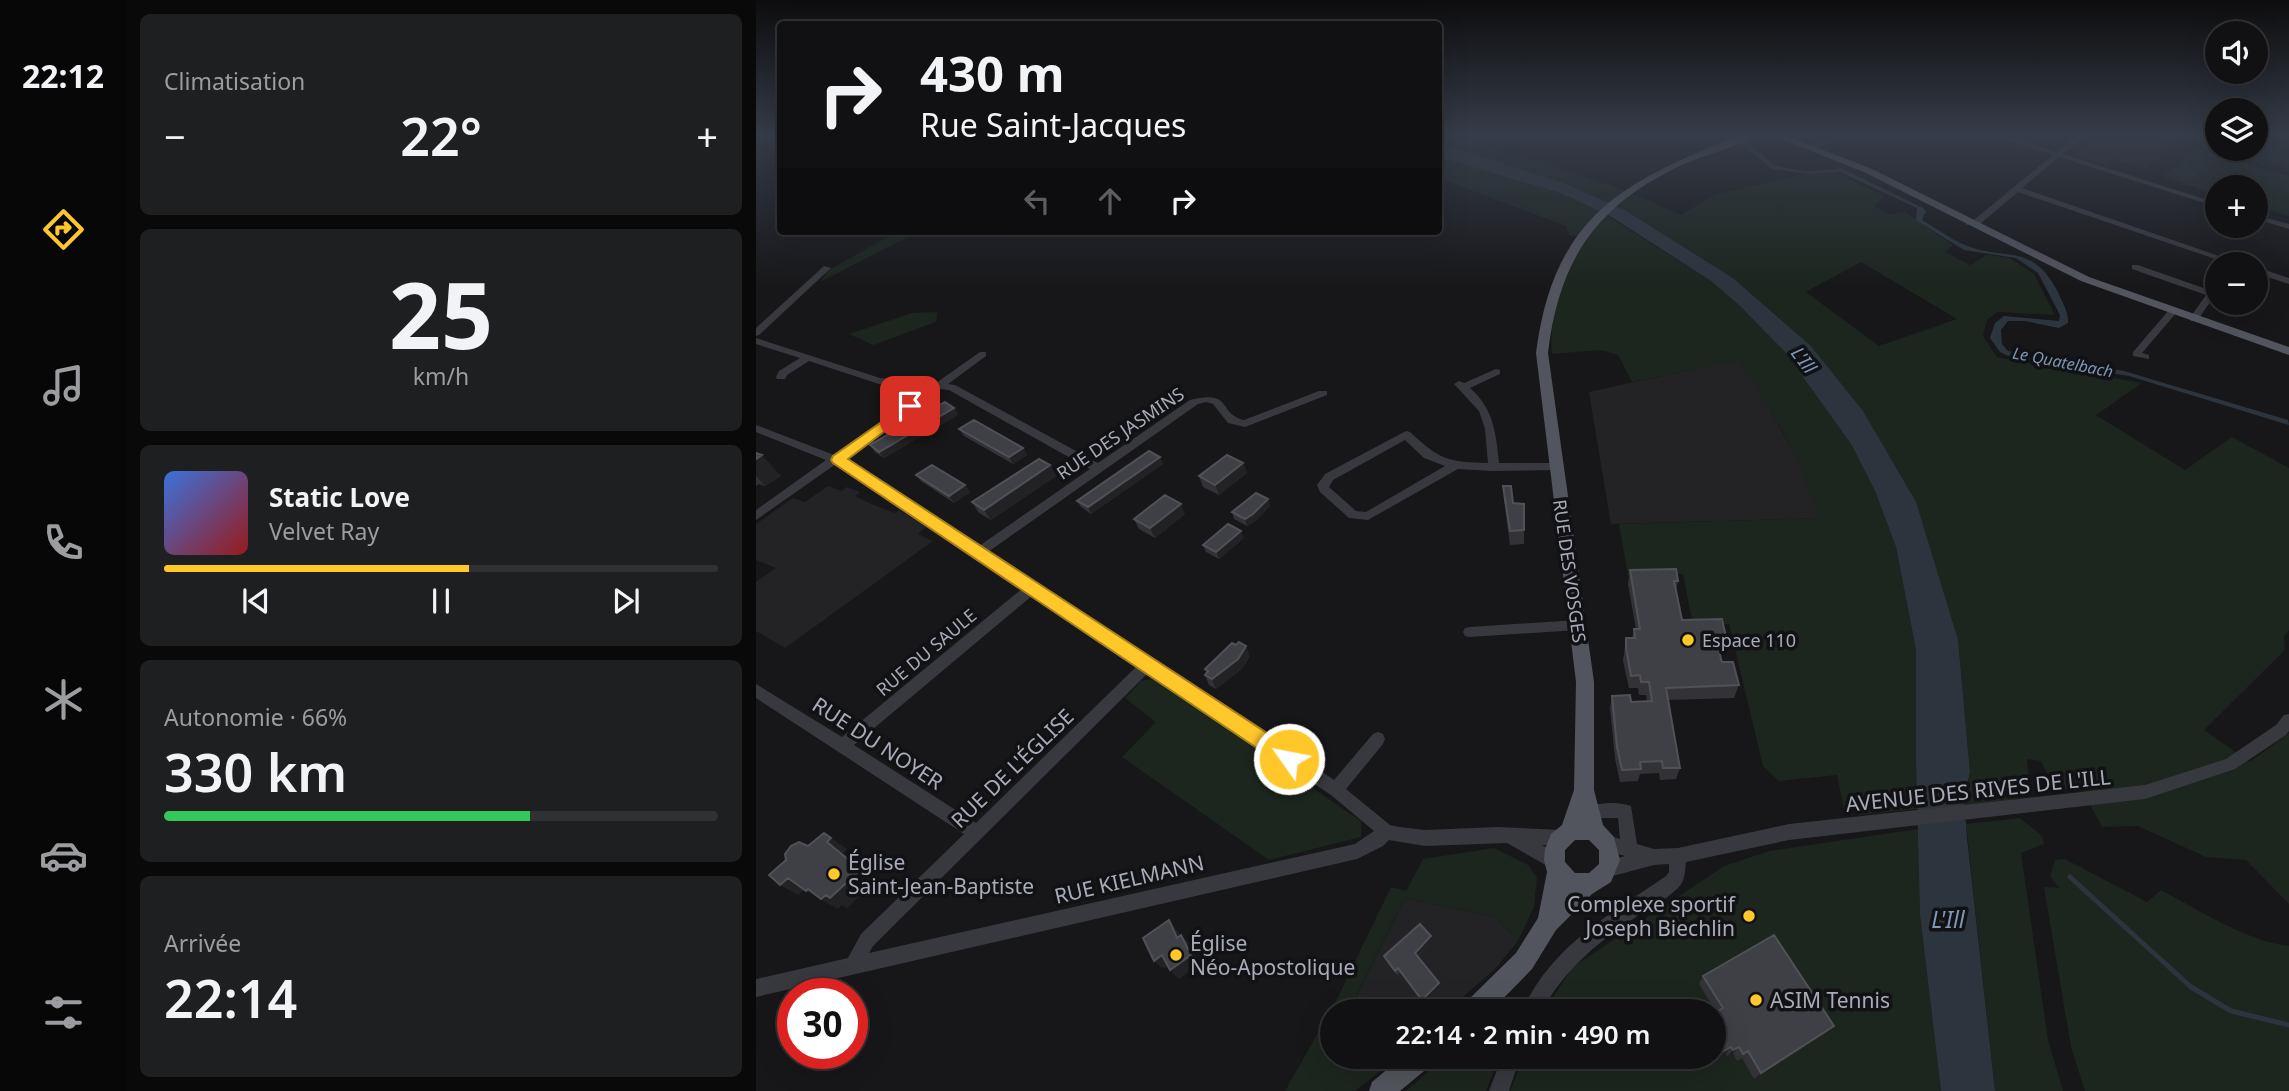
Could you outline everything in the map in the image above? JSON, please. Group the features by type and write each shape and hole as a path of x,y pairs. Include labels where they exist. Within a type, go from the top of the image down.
{"main road":[{"name":"RUE DES VOSGES","path":"1548,922 1556,866 1556,845 1565,834 1584,790 1586,710 1578,625 1542,353 1543,328 1552,290 1573,247 1589,228 1627,193 1641,184"},
{"path":"1895,184 2085,279 2172,312 2289,351"},
{"name":"RUE DES VOSGES","path":"1486,999 1518,969 1548,922 1586,885 1603,877 1609,869 1611,860 1584,790"},
{"path":"1565,834 1578,829 1599,829"},
{"path":"1556,866 1570,881 1586,885"},
{"path":"1381,1091 1407,1069"}],"street":[{"path":"1969,223 1978,220 2022,184"},
{"path":"2150,184 2205,201"},
{"path":"2016,189 2205,253"},
{"path":"2268,221 2289,227"},
{"path":"2136,267 2205,287"},
{"path":"756,333 827,268"},
{"path":"2268,274 2289,281"},
{"path":"2194,319 2205,303"},
{"path":"2146,357 2136,354 2172,312"},
{"path":"756,341 880,381 951,387 1098,468"},
{"path":"756,516 983,354"},
{"path":"781,377 809,357"},
{"path":"1494,467 1489,418 1483,405 1462,385 1496,372"},
{"name":"RUE DES JASMINS","path":"979,552 1194,402 1206,399 1216,401 1232,421 1245,424 1323,393"},
{"path":"756,428 838,460 1336,790 1386,831 1408,839 1422,840 1565,834"},
{"path":"1443,466 1406,435 1329,477 1323,485 1324,489 1353,515 1363,516 1443,466 1457,464 1557,467"},
{"name":"RUE DU SAULE","path":"844,745 1032,589"},
{"path":"1470,632 1578,625"},
{"name":"RUE DE L'ÉGLISE","path":"854,965 867,940 1147,665"},
{"name":"RUE DU NOYER","path":"756,690 976,832"},
{"name":"AVENUE DES RIVES DE L'ILL","path":"1609,869 1654,857 1678,856 1789,832 2145,792 2230,764 2281,730 2289,720"},
{"path":"1336,790 1378,739"},
{"path":"1599,829 1625,811 1629,844"},
{"name":"AVENUE DES RIVES DE L'ILL","path":"1599,829 1654,857"},
{"name":"RUE KIELMANN","path":"756,988 1357,851 1386,831"},
{"path":"1508,835 1556,866"},
{"path":"1537,999 1566,958 1597,932 1672,882 1676,875 1678,856"},
{"path":"1499,1091 1507,1069"}],"shaded area":[{"path":"1455,184 1606,184 1681,215 1714,195 1762,184 1859,184 1884,196 1874,206 1889,214 1905,212 1953,245 1945,252 1970,265 1987,255 2009,258 2034,274 2055,315 1997,312 1987,320 1983,336 1997,357 2142,383 2096,415 2185,470 2232,437 2289,468 2289,630 2284,636 2285,650 2204,730 2250,762 2289,733 2289,904 2246,860 2206,857 2138,826 2102,827 2083,791 2068,790 2057,784 2041,761 2027,759 2029,778 2025,795 2011,800 1963,805 1970,772 1958,640 1810,345 1733,278 1628,212 1601,212 1711,281 1785,352 1851,444 1875,491 1896,547 1916,650 1917,809 1859,815 1857,809 1844,809 1837,775 1779,781 1763,766 1729,624 1693,625 1683,574 1628,576 1619,524 1819,518 1812,497 1774,416 1739,360 1632,382 1618,355 1601,350 1552,354 1552,324 1562,281 1587,238 1569,235 1566,226","holes":["1861,262 1957,319 1879,346 1806,292"]},
{"path":"2185,184 2205,184 2205,190"},
{"path":"2268,184 2289,184 2289,216 2268,209"},
{"path":"891,235 912,235 820,282 829,270"},
{"path":"937,312 936,322 873,345 849,334 912,313"},
{"path":"1739,359 1764,397 1808,480 1819,518 1611,524 1589,392"},
{"path":"828,486 842,491 847,487 860,492 855,496 869,503 895,513 899,510 926,527 918,534 933,541 785,648 756,631 756,582 776,568 756,560 756,524 793,498 805,502"},
{"path":"1152,679 1361,821 1361,837 1269,860 1122,757 1156,722 1125,698 1141,681"},
{"path":"2020,818 2042,836 2044,844 2021,853 2048,1040 2063,1091 1995,1091 1966,824"},
{"name":"Complexe sportif Joseph Biechlin","path":"1918,829 1920,915 1941,1091 1510,1091 1519,1069 1726,1069 1726,999 1552,999 1573,967 1724,866 1769,851"},
{"path":"1494,848 1528,865 1537,878 1534,907 1518,941 1496,917 1405,898 1355,999 1337,999 1391,887 1406,891 1423,859"},
{"path":"2065,859 2147,902 2161,890 2239,931 2289,946 2289,1091 2085,1091 2071,1047 2044,887 2059,888 2050,876 2055,860"},
{"path":"1405,898 1496,917 1518,941 1496,968 1461,999 1355,999"},
{"path":"1320,1029 1320,1069 1382,1070 1355,1091 1285,1091"},
{"path":"1431,1069 1494,1069 1486,1091 1406,1091"}],"water":[{"name":"L'Ill","path":"1530,184 1566,184 1628,212 1733,278 1810,345 1863,411 1916,502 1958,640 1970,772 1964,798 1967,838 1995,1091 1941,1091 1920,915 1916,650 1896,547 1875,491 1851,444 1785,352 1741,307 1711,281 1610,216 1561,193"},
{"name":"Le Quatelbach","path":"1865,184 1874,184 1923,208 1926,211 1922,220 1959,243 1979,250 2027,259 2048,276 2058,292 2068,323 2059,328 2025,321 2008,321 2001,330 2002,344 2008,351 2124,371 2288,420 2289,425 2129,376 2008,356 2000,352 1990,338 1995,323 2004,316 2059,321 2060,315 2038,273 2016,258 1964,250 1916,220 1917,208"}],"building":[{"path":"945,402 954,408 879,452 870,445"},
{"path":"974,420 1023,448 1009,457 959,429"},
{"path":"1149,451 1160,457 1088,507 1077,501"},
{"path":"1227,455 1243,463 1215,485 1199,476"},
{"path":"1039,459 1050,465 984,510 972,502"},
{"path":"932,465 965,485 949,496 916,475"},
{"path":"1503,486 1511,486 1513,503 1524,504 1524,530 1510,531"},
{"path":"1256,493 1268,499 1253,514 1245,519 1232,512"},
{"path":"1165,495 1181,504 1150,528 1134,519"},
{"path":"1228,524 1241,531 1216,552 1203,545"},
{"path":"1676,569 1678,581 1674,581 1682,620 1722,619 1727,641 1717,641 1721,659 1722,662 1733,662 1739,685 1666,688 1680,768 1663,768 1662,761 1640,762 1641,769 1622,770 1612,696 1630,695 1631,702 1652,701 1649,682 1641,682 1640,675 1631,676 1626,648 1626,638 1635,638 1634,629 1640,629 1630,570"},
{"path":"1239,642 1246,646 1238,659 1212,679 1205,675 1208,671 1205,669 1232,643 1236,645"},
{"path":"824,833 831,838 827,842 856,866 852,870 857,873 830,898 826,895 821,899 788,878 780,885 769,875 786,860 785,854 791,846 799,842 808,846"},
{"name":"Église Néo-Apostolique","path":"1169,920 1177,938 1181,935 1191,955 1170,970 1162,955 1154,961 1143,938"},
{"path":"1420,924 1431,936 1415,953 1439,983 1421,999 1398,968 1395,971 1384,956"},
{"name":"ASIM Tennis","path":"1774,935 1834,1026 1761,1073 1748,1051 1743,1054 1739,1047 1726,1050 1726,999 1717,999 1703,976"}],"waterway":[{"path":"2070,877 2191,987 2231,1011 2289,1025"}],"place":[{"name":"Espace 110","path":"1688,640"},
{"name":"Église Saint-Jean-Baptiste","path":"834,874"},
{"name":"Complexe sportif Joseph Biechlin","path":"1749,916"},
{"name":"Église Néo-Apostolique","path":"1176,955"},
{"name":"ASIM Tennis","path":"1756,1000"}],"route":[{"path":"910,406 838,460 1289,759"}]}
